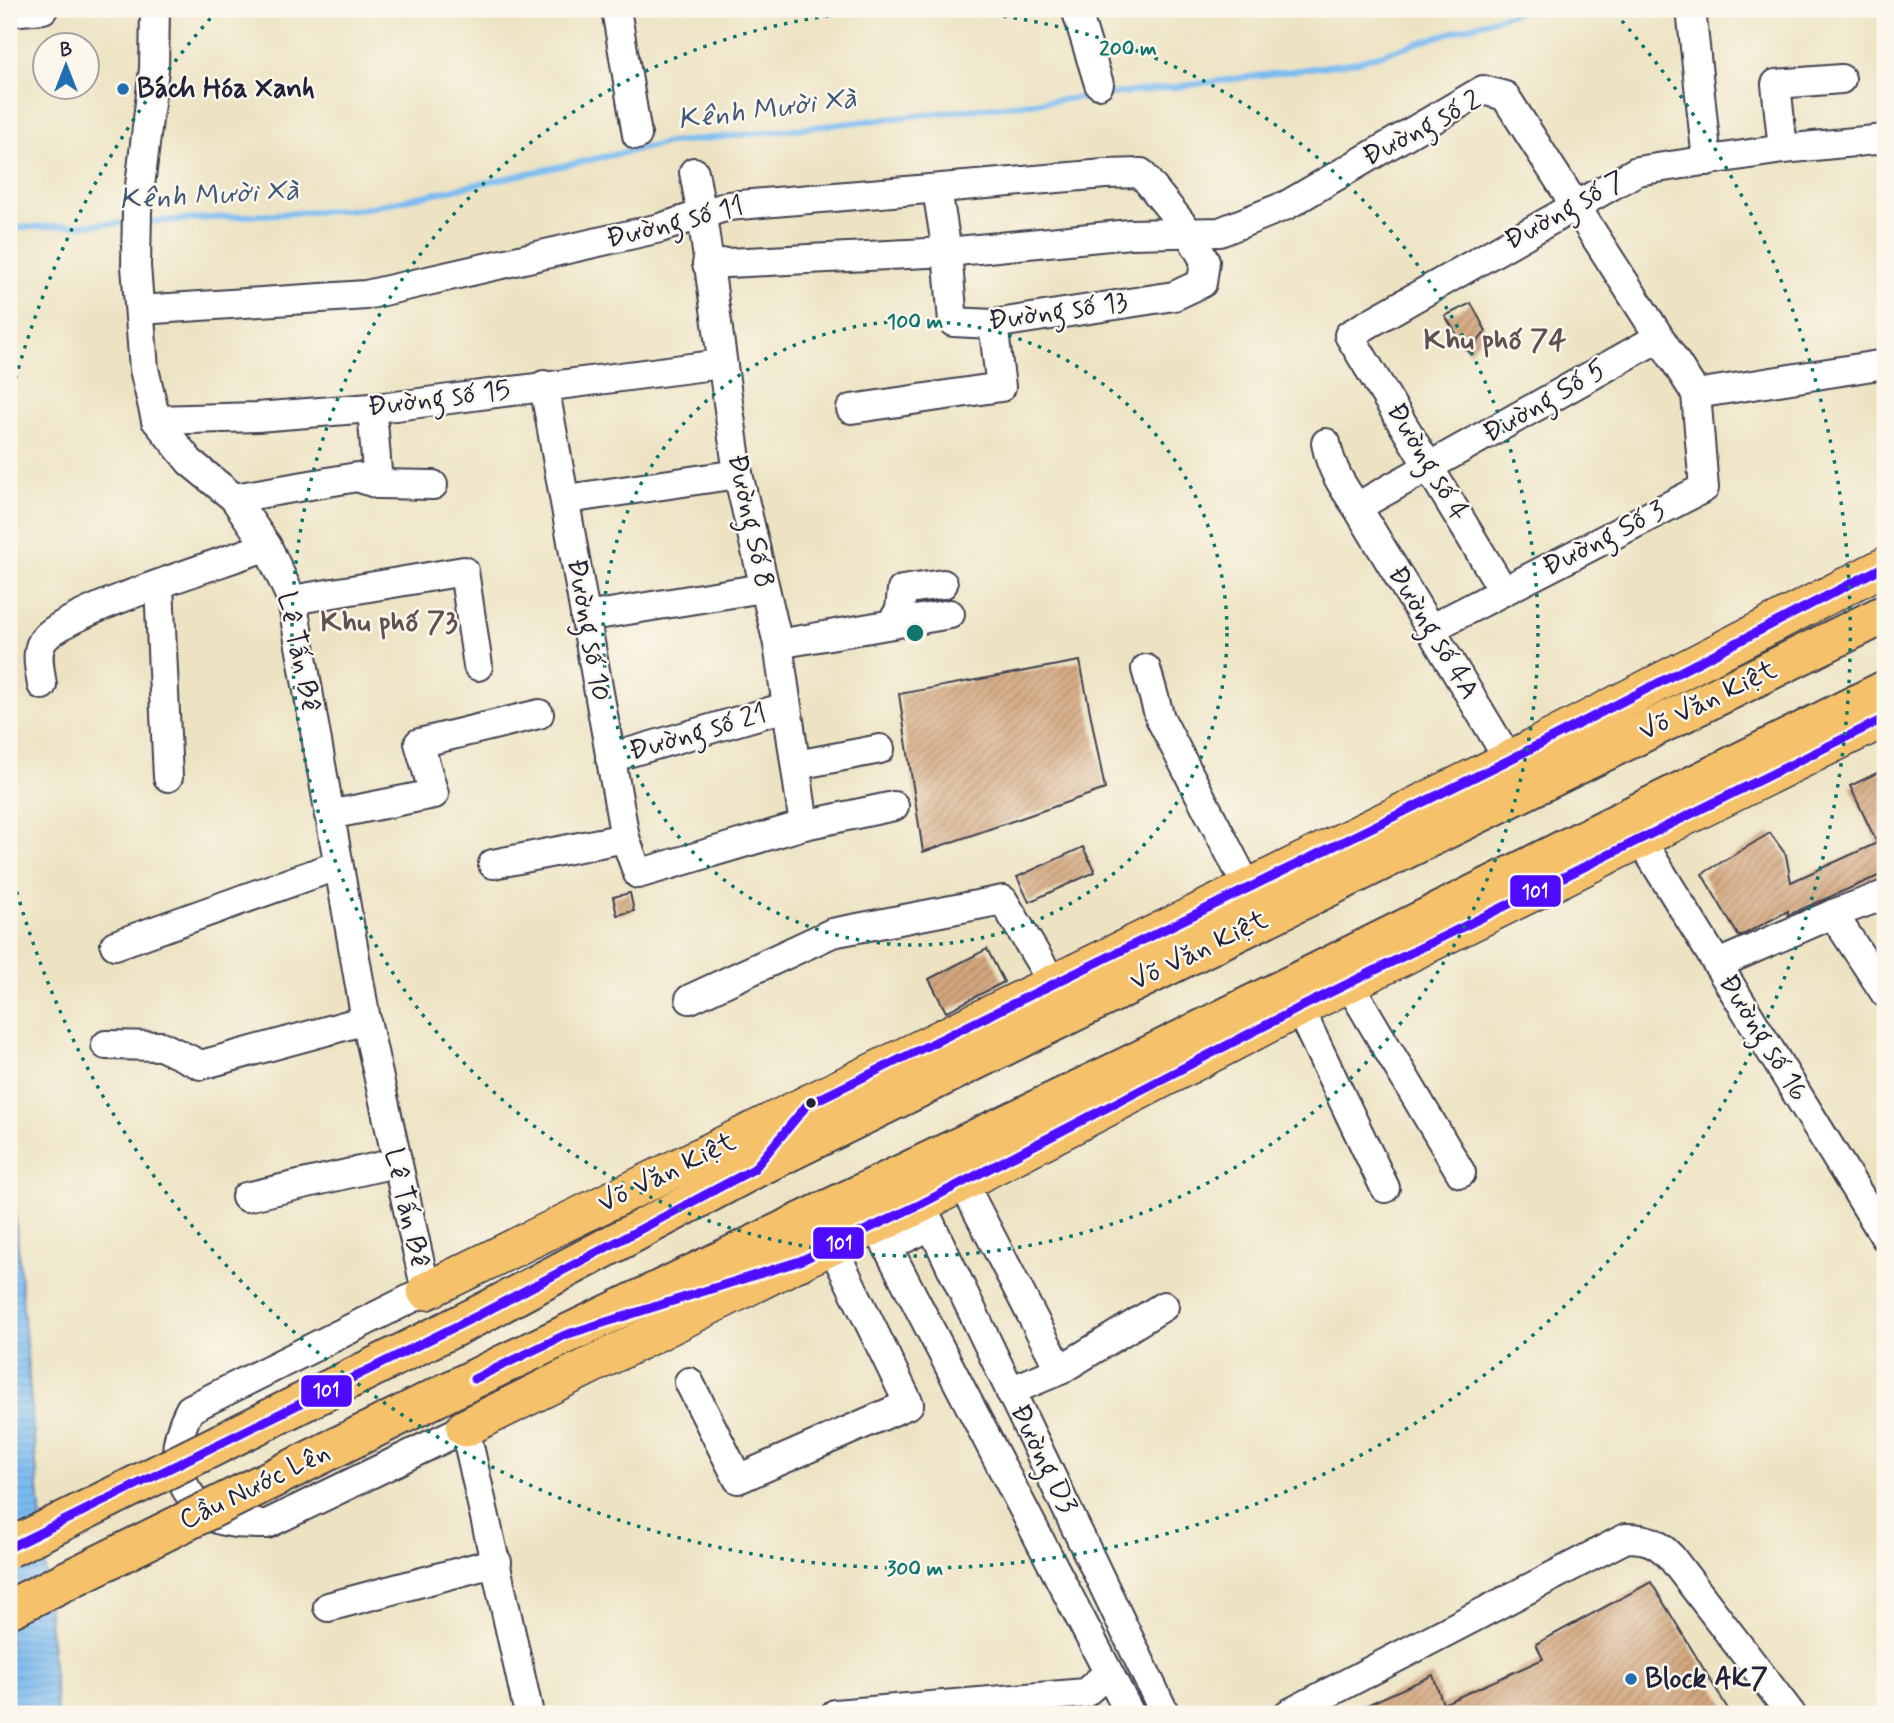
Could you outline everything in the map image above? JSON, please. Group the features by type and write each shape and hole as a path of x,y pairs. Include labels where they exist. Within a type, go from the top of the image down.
{"highway":[{"name":"Võ Văn Kiệt","path":"479,1315 754,1169 1885,614"},
{"path":"565,1335 1128,1066 1885,690"},
{"path":"754,1169 807,1105"},
{"path":"565,1335 816,1254"},
{"name":"Cầu Nước Lên","path":"9,1548 479,1315"},
{"name":"Cầu Nước Lên","path":"9,1609 565,1335"}],"main road":[{"name":"Võ Văn Kiệt","path":"426,1291 1509,760 1885,566"},
{"path":"465,1428 816,1254 882,1236 926,1215 963,1183 1299,1008 1885,718"}],"street":[{"path":"9,12 43,9"},
{"name":"Lê Tấn Bê","path":"155,9 154,69 138,211 136,266 144,369 156,420 190,462 234,498 267,546 292,600 366,1020 395,1163 426,1291"},
{"path":"616,9 637,135"},
{"path":"1076,9 1099,84"},
{"path":"1691,9 1707,161"},
{"path":"1783,149 1776,84 1841,79"},
{"name":"Đường số 2","path":"947,252 1187,230 1220,232 1286,205 1483,90 1505,96 1696,394 1704,488"},
{"name":"Đường số 7","path":"1349,335 1637,171 1783,149 1885,139"},
{"name":"Đường Số 8","path":"694,172 738,474 778,643 804,825"},
{"name":"Đường số 11","path":"140,310 366,296 660,228 728,206 1141,173 1187,230"},
{"path":"707,264 947,252 937,189"},
{"name":"Đường số 13","path":"947,252 953,322 993,324 1174,296 1202,283 1205,261 1187,230"},
{"path":"851,409 1001,387 993,324"},
{"name":"Đường số 4","path":"1349,335 1503,590"},
{"name":"Đường Số 5","path":"1357,507 1658,338"},
{"name":"Đường số 15","path":"156,420 257,418 372,408 721,364"},
{"path":"1696,394 1885,364"},
{"name":"Đường số 10","path":"544,385 567,499 584,617 625,838 638,874 804,825"},
{"path":"372,408 378,484"},
{"name":"Đường số 4A","path":"1326,443 1338,482 1357,507 1509,760"},
{"path":"567,499 738,474"},
{"path":"234,498 357,477 378,484 433,485"},
{"name":"Đường Số 3","path":"1430,629 1704,488"},
{"path":"42,684 38,654 43,640 72,621 267,546"},
{"path":"292,600 464,572 478,666"},
{"path":"891,624 900,610 902,590 943,584"},
{"path":"159,586 168,776"},
{"path":"584,617 763,588"},
{"path":"778,643 950,614"},
{"path":"1146,669 1160,718 1248,888"},
{"name":"Đường số 21","path":"610,758 786,707"},
{"path":"329,816 434,794 419,743 539,715"},
{"path":"797,765 880,749"},
{"path":"804,825 894,806"},
{"path":"493,864 625,838"},
{"name":"Đường số 16","path":"1641,840 1885,1237"},
{"path":"115,945 337,866"},
{"path":"1718,964 1833,914 1885,895"},
{"path":"690,999 832,933 1003,900 1054,985"},
{"path":"1833,914 1885,993"},
{"path":"1349,984 1461,1173"},
{"path":"1299,1008 1385,1188"},
{"path":"106,1045 161,1046 201,1065 366,1020"},
{"path":"246,1197 395,1163"},
{"path":"963,1183 1060,1370"},
{"name":"Đường D3","path":"926,1215 1165,1714"},
{"name":"Đường D3","path":"882,1236 1130,1714"},
{"path":"689,1382 738,1479 909,1404 816,1254"},
{"path":"426,1291 190,1409 179,1431 176,1465 190,1495 206,1515 233,1524 267,1524 465,1428 529,1714"},
{"path":"1010,1391 1060,1370 1164,1306"},
{"path":"1288,1714 1626,1538 1643,1538 1660,1544 1791,1714"},
{"path":"328,1607 497,1562"},
{"path":"835,1714 1086,1693 1108,1673"}],"water":[{"path":"9,1139 57,1714 9,1714"}],"building":[{"path":"1471,303 1486,331 1469,353 1445,316"},
{"path":"1080,661 1105,789 923,852 899,694"},
{"path":"1885,769 1885,873 1788,915 1788,911 1739,937 1702,874 1770,833 1786,855 1791,882 1877,843 1850,786"},
{"path":"1083,847 1095,872 1029,902 1017,877"},
{"path":"630,893 634,911 617,915 613,897"},
{"path":"987,949 1004,982 946,1012 929,979"},
{"name":"Block AK7","path":"1651,1582 1731,1714 1347,1714 1433,1675 1443,1704 1543,1659 1536,1644"}],"waterway":[{"name":"Kênh Mười Xà","path":"144,222 362,209 668,143 1176,87 1356,62 1527,9"},
{"name":"Kênh Mười Xà","path":"9,228 129,223"}],"transit line":[{"name":"101","path":"9,1548 479,1315 754,1169 807,1105 1509,760 1885,566"},
{"name":"101","path":"474,1379 565,1335 800,1261 921,1204 1299,1008 1885,718"}],"place":[{"name":"Bách Hóa Xanh","path":"123,89"},
{"name":"Block AK7","path":"1631,1679"}],"district":[{"name":"Khu phố 74","path":"1495,340"},
{"name":"Khu phố 73","path":"389,622"}]}
